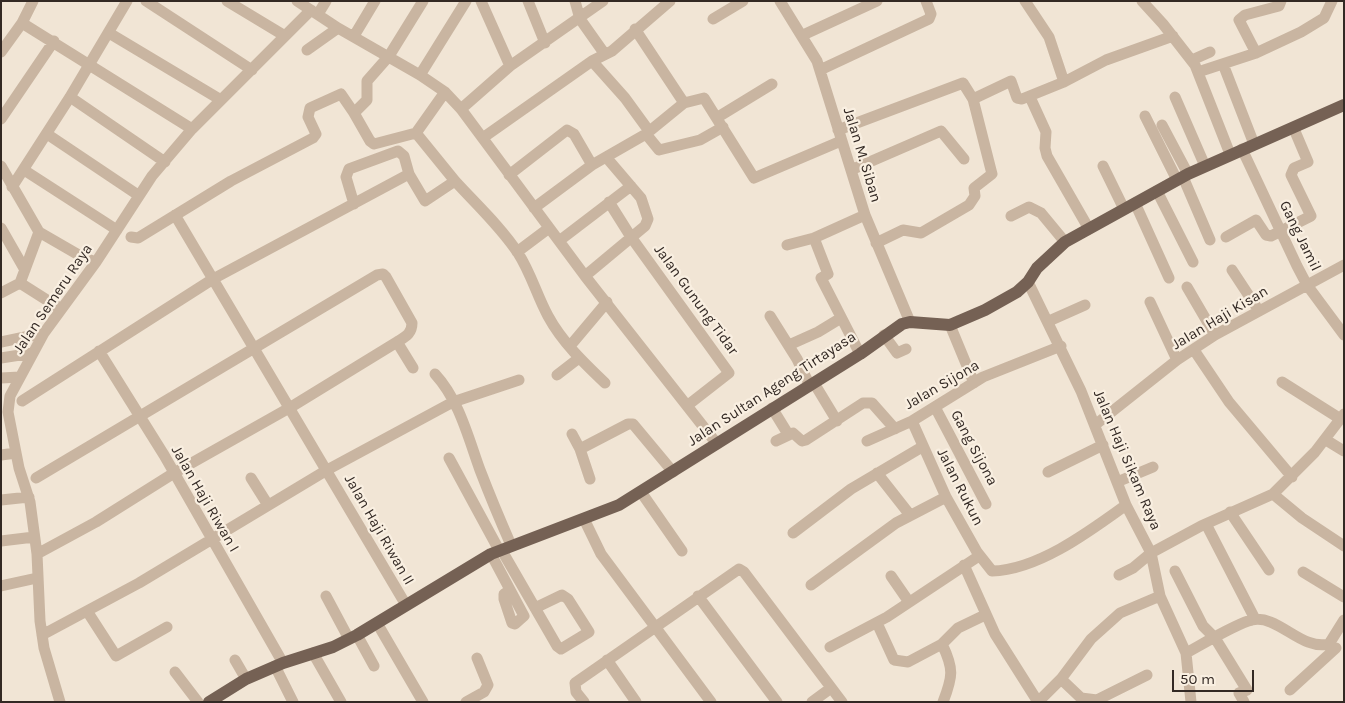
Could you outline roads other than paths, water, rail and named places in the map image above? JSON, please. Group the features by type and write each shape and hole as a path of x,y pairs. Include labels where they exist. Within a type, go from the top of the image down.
{"main road":[{"path":"910,322 950,325 985,310 1017,292 1028,282 1037,268 1065,242 1130,206 1159,194 1183,177 1205,166 1248,146 1294,129 1344,105"},
{"name":"Jalan Sultan Ageng Tirtayasa","path":"210,702 246,679 353,637 501,549 584,520 641,492 860,354 884,335 910,322"}],"street":[{"path":"146,1 252,70"},
{"path":"227,1 285,36"},
{"path":"298,1 338,28 389,56 445,92 486,136 509,174 534,208 717,444"},
{"name":"Jalan Semeru Raya","path":"60,702 42,636 37,554 28,497 5,412 10,396 44,334 96,262 138,195 192,129 285,36 326,1"},
{"path":"354,36 375,1"},
{"path":"354,113 366,102 367,81 389,56 423,1"},
{"path":"420,75 466,1"},
{"path":"481,1 510,66"},
{"path":"528,1 545,43"},
{"path":"575,1 580,19 604,53"},
{"path":"461,109 510,66 580,19 603,1"},
{"path":"486,136 592,61 604,53 612,51 670,1"},
{"path":"713,19 743,1"},
{"name":"Jalan M. Siban","path":"780,1 803,35 820,70 865,215 910,322"},
{"path":"803,35 877,1"},
{"path":"820,70 929,19 931,14 926,1"},
{"path":"1025,1 1049,37 1064,82"},
{"path":"1142,1 1192,60 1230,154"},
{"path":"1256,53 1239,20 1245,15 1279,6 1281,1"},
{"path":"1198,72 1256,53 1315,25 1324,18 1332,1"},
{"path":"1,52 22,23 30,2"},
{"path":"12,187 109,33 122,3"},
{"path":"22,23 54,41 89,66 192,129"},
{"path":"308,50 338,28"},
{"path":"635,30 684,103"},
{"path":"109,33 221,100"},
{"path":"972,99 1011,82 1019,100 1030,97 1106,60 1173,36"},
{"path":"1,119 54,41"},
{"path":"1192,60 1210,52"},
{"path":"592,61 625,98 658,150 700,140 720,122 772,84"},
{"name":"Gang Jamil","path":"1223,64 1248,146 1281,233 1307,285 1342,332"},
{"path":"534,208 592,165 647,133 684,103 704,98 754,178 840,135 963,83 972,99 992,174 974,188 975,196 969,205 921,233 902,230 876,243"},
{"path":"131,237 138,238 231,181 313,138 316,134 308,117 310,108 341,94 370,141 374,144 416,133 445,92"},
{"path":"1175,96 1205,166"},
{"path":"70,97 165,162"},
{"path":"1030,97 1046,132 1044,148 1047,156 1089,229"},
{"path":"1145,116 1183,177"},
{"path":"1162,125 1210,240"},
{"path":"1226,237 1256,220 1266,235 1271,236 1281,233 1311,216 1291,175 1294,168 1308,162 1294,129"},
{"path":"509,174 567,130 574,134 592,165"},
{"path":"851,170 941,131 964,159"},
{"path":"416,133 517,252 529,272 548,316 578,358 604,384"},
{"path":"47,134 138,195"},
{"path":"354,204 346,178 349,168 398,151 404,156 409,174 425,201 455,181"},
{"path":"585,276 645,226 648,219 641,198 606,157"},
{"path":"1,166 39,232 84,258 96,262"},
{"path":"1103,166 1130,206 1169,278"},
{"path":"24,170 117,230"},
{"path":"22,401 213,279 409,174"},
{"path":"559,241 631,186"},
{"path":"1159,194 1193,262"},
{"name":"Jalan Gunung Tidar","path":"609,202 631,237 729,373 688,405"},
{"path":"1011,216 1029,207 1041,213 1065,242"},
{"name":"Jalan Haji Riwan II","path":"175,215 252,348 291,407 406,605"},
{"path":"787,245 814,238 865,215"},
{"path":"1,228 25,270"},
{"path":"517,252 549,228"},
{"path":"1,293 20,283 39,232"},
{"path":"814,238 828,274 821,278 860,354"},
{"name":"Jalan Haji Kisan","path":"1095,425 1177,360 1215,335 1344,265"},
{"path":"1232,270 1259,311"},
{"path":"36,478 377,274 382,274 412,323 412,329 409,334 397,342 291,407 174,473 96,522 37,554"},
{"name":"Jalan Haji Sikam Raya","path":"1028,282 1061,346 1095,425 1126,505 1151,553 1160,596 1186,653 1192,702"},
{"path":"20,283 61,309"},
{"path":"1187,287 1215,335"},
{"path":"570,346 607,302"},
{"path":"1150,302 1177,360"},
{"path":"1049,321 1085,304"},
{"path":"770,316 837,421"},
{"path":"789,345 840,318"},
{"path":"950,325 974,383"},
{"path":"1,342 44,334"},
{"path":"884,335 897,353 906,349"},
{"path":"397,342 414,368"},
{"name":"Jalan Sijona","path":"867,441 912,421 974,383 1061,346"},
{"path":"1194,350 1229,402 1292,477"},
{"name":"Jalan Haji Riwan I","path":"99,351 174,473 211,539 279,665 291,700"},
{"path":"1,358 32,353"},
{"path":"557,375 578,358"},
{"path":"435,374 447,386 461,416 490,495 510,590"},
{"path":"1,378 20,377"},
{"path":"42,636 139,583 327,470 453,402 519,380"},
{"path":"1119,575 1133,568 1151,553 1206,524 1273,494 1292,477 1326,440 1341,416 1282,382"},
{"path":"776,441 793,433 799,439 806,440 863,403 868,402 872,403 895,429"},
{"name":"Gang Sijona","path":"935,407 986,504"},
{"path":"772,408 788,434"},
{"name":"Jalan Rukun","path":"912,421 922,447 946,496 983,561"},
{"path":"580,449 628,424 633,424 673,472"},
{"path":"572,434 580,449 590,479"},
{"path":"1326,440 1344,451"},
{"path":"1048,472 1103,445"},
{"path":"793,533 851,489 922,447"},
{"path":"1,455 16,453"},
{"path":"449,458 501,549 535,608 557,646 561,649 589,632 568,599 562,595 535,608"},
{"path":"1117,482 1153,467"},
{"path":"877,473 910,516"},
{"path":"251,478 268,505"},
{"path":"641,492 682,551"},
{"path":"1273,494 1302,518 1344,546"},
{"path":"811,585 896,523 946,496"},
{"path":"1,500 28,497"},
{"path":"830,647 877,623 964,565 983,561 992,571 1006,571 1070,545 1126,505"},
{"path":"1230,512 1269,570"},
{"path":"584,520 601,554 654,628 711,702"},
{"path":"1206,524 1255,619"},
{"path":"1,540 34,537"},
{"path":"964,565 985,615 1038,702 1061,679 1091,639 1115,618 1160,596"},
{"path":"584,702 576,692 576,683 739,569 744,572 842,702"},
{"path":"1175,571 1203,626 1215,638 1246,690 1239,693 1244,702"},
{"path":"1302,572 1344,596"},
{"path":"891,576 909,602"},
{"path":"1,586 37,578"},
{"path":"326,596 374,666"},
{"path":"698,596 777,702"},
{"path":"87,611 116,656 166,627"},
{"path":"877,623 894,660 908,662 942,644 958,628 985,615"},
{"path":"1186,653 1255,619 1270,623 1312,644 1336,648"},
{"path":"1290,690 1336,648 1344,620"},
{"path":"377,624 423,702"},
{"path":"942,644 952,664 951,676 942,702"},
{"path":"313,653 341,702"},
{"path":"466,702 484,692 488,686 477,658"},
{"path":"235,660 246,679"},
{"path":"607,660 636,702"},
{"path":"175,672 198,702"},
{"path":"1061,679 1081,698 1098,701 1147,675"},
{"path":"812,702 831,688"}]}
